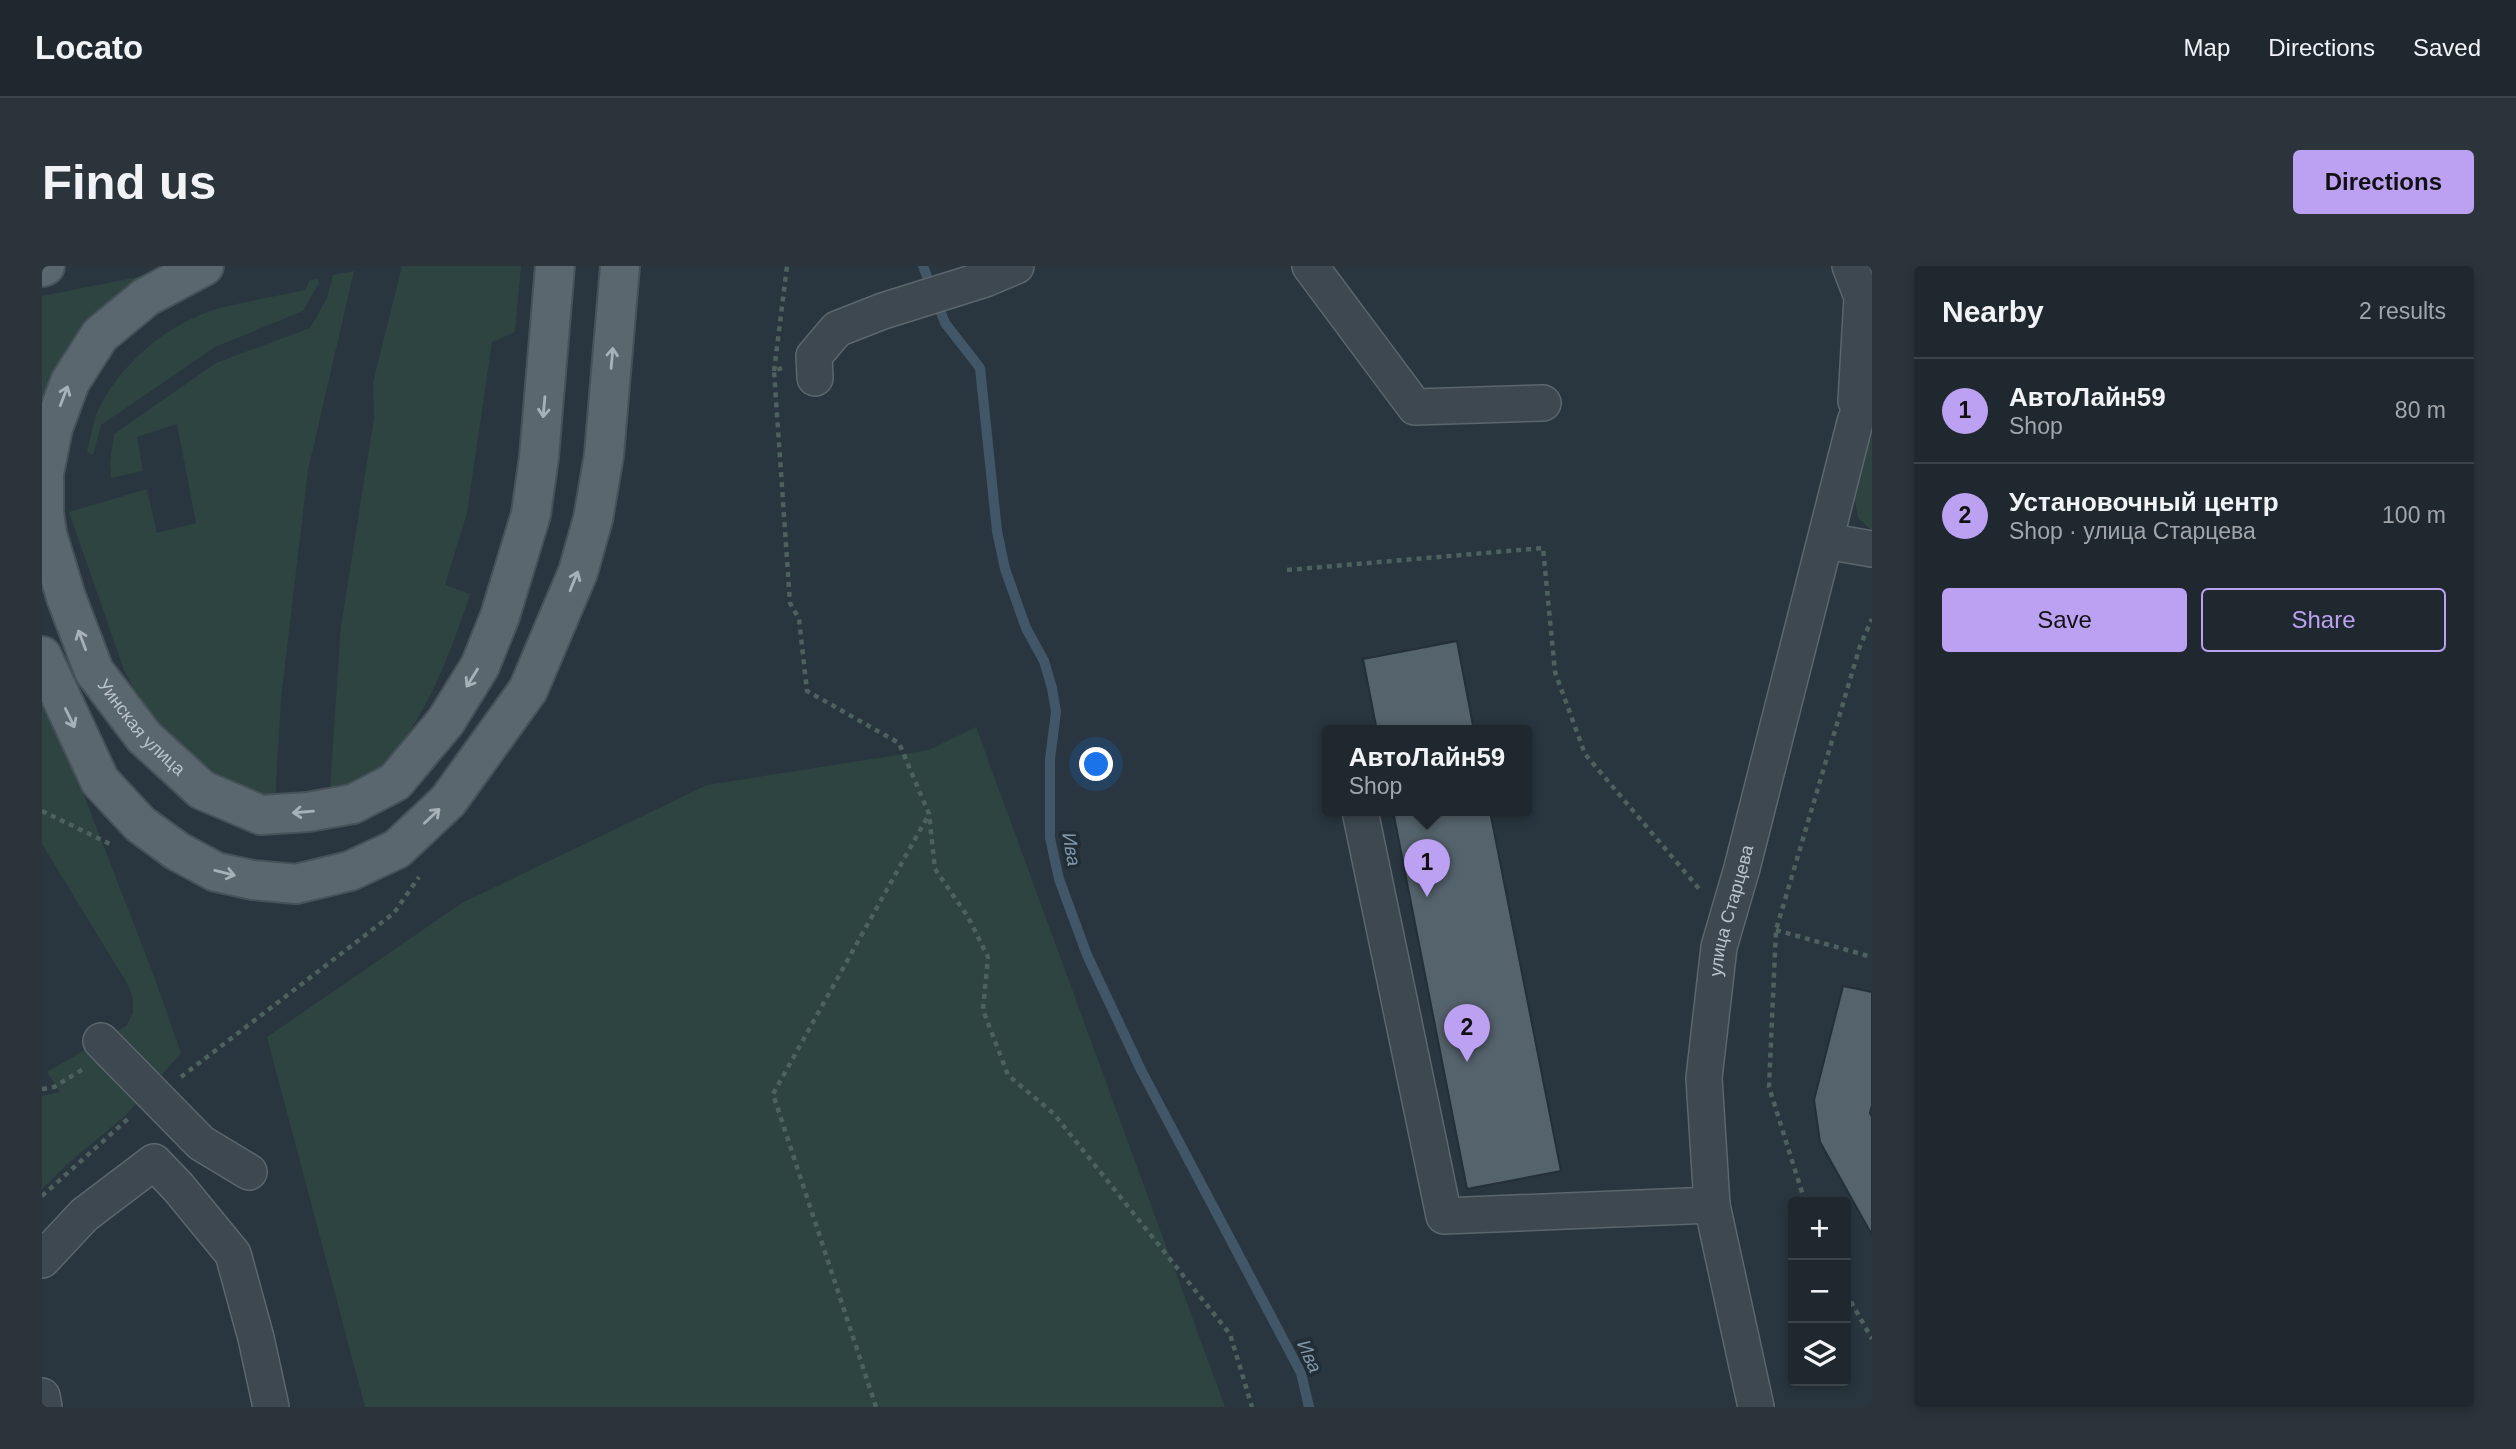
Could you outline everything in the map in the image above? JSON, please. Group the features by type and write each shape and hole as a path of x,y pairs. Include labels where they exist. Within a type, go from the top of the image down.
{"main road":[{"name":"Уинская улица","path":"204,266 145,297 100,335 70,382 53,428 44,473 44,513 47,534 66,597 94,671 144,737 202,790 261,815 308,812 353,804 395,782 446,721 480,666 500,616 531,514 539,457 555,266"},
{"path":"42,656 100,781 140,824 177,852 216,872 254,880 296,884 350,871 397,849 448,801 528,690 578,572 593,519 604,455 620,266"}],"street":[{"path":"1310,266 1415,407 1543,403"},
{"path":"1850,266 1862,297 1855,422"},
{"path":"815,367 837,329 1000,272"},
{"path":"1855,422 1872,374"},
{"name":"улица Старцева","path":"1756,1407 1712,1205 1704,1078 1719,947 1855,422"},
{"path":"1826,541 1872,550"},
{"path":"1361,816 1444,1216 1712,1205"},
{"path":"105,1045 201,1143 249,1172"},
{"path":"42,1260 84,1215 154,1162 233,1254 271,1407"},
{"path":"42,1396 44,1407"}],"path":[{"path":"787,266 774,371 790,603 799,619 807,691 899,743 929,814 935,869 968,916 988,957 983,1010 1008,1075 1054,1114 1230,1334 1252,1407"},
{"path":"774,371 815,367"},
{"path":"1287,570 1543,548 1555,672 1584,754 1726,921"},
{"path":"1803,1197 1769,1087 1776,930 1860,646 1872,619"},
{"path":"876,1407 773,1094 929,814"},
{"path":"42,1196 155,1097 394,913 419,877"},
{"path":"1776,930 1872,957"},
{"path":"42,1089 54,1087 63,1081 105,1045"},
{"path":"1851,1302 1872,1339"}],"green space":[{"path":"402,266 521,266 515,332 492,342 467,513 445,585 470,594 452,646 426,703 393,754 373,773 351,786 330,788 341,626 374,418 373,382"},
{"path":"354,271 308,470 281,699 275,800 233,799 150,720 124,670 69,512 147,489 157,533 196,523 177,424 137,437 143,471 111,478 114,434 216,363 310,328 327,298 333,275"},
{"path":"138,277 140,294 42,463 42,296"},
{"path":"318,279 319,283 303,311 215,347 101,425 93,455 87,452 96,415 105,397 131,363 163,335 200,315 231,305 305,290 310,280"},
{"path":"1872,434 1872,531 1858,518 1853,490"},
{"path":"42,687 181,1053 126,1115 66,1165 42,1189 42,1096 60,1092 47,1072 126,1026 133,1013 133,999 128,985 42,844"},
{"path":"976,727 1225,1407 365,1407 267,1037 462,903 707,785 929,750"}],"building":[{"path":"1457,641 1473,725 1376,725 1363,659"},
{"path":"1394,816 1491,816 1561,1171 1467,1189"},
{"path":"1843,986 1872,992 1872,1235 1820,1142 1814,1100"}],"waterway":[{"name":"Ива","path":"923,266 945,323 980,368 997,531 1005,569 1026,628 1044,661 1052,688 1056,712 1050,759 1050,838 1059,879 1087,955 1141,1070 1301,1373 1309,1407"}],"place":[{"name":"АвтоЛайн59","path":"1427,897"},
{"name":"Установочный центр","path":"1467,1062"}]}
